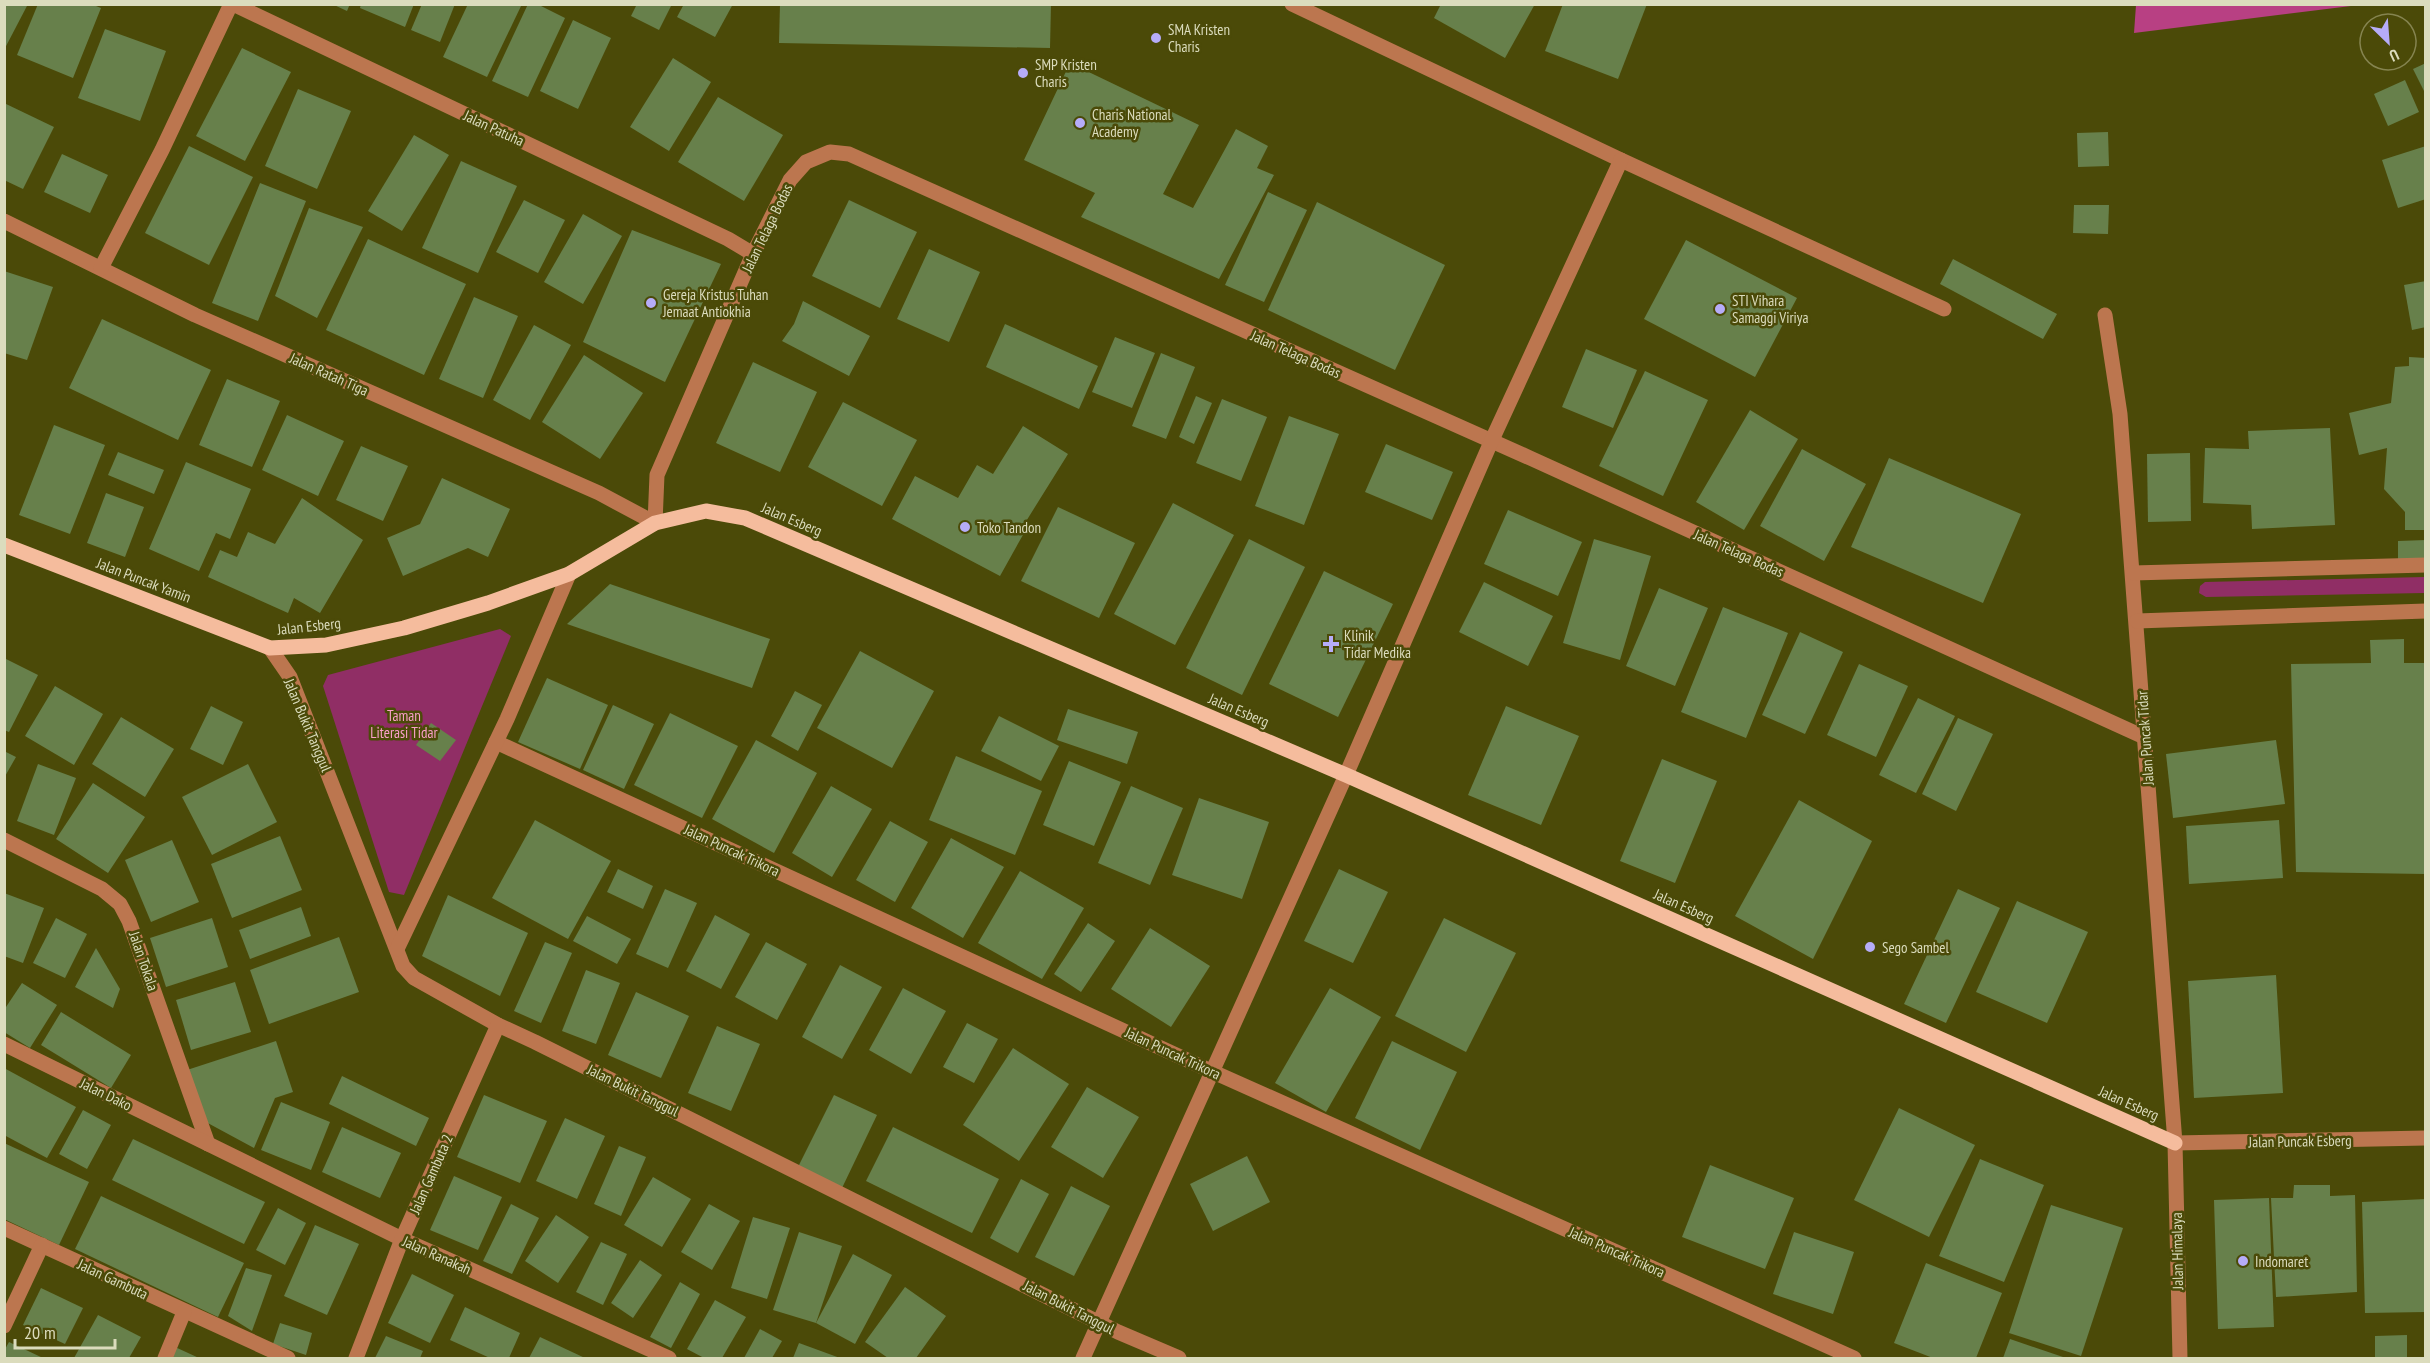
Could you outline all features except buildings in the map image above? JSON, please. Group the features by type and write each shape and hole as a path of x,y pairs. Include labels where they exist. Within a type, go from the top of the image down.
{"main road":[{"name":"Jalan Esberg","path":"270,648 326,645 405,628 488,603 569,574 655,523 706,511 745,518 1347,775 2175,1143"},
{"name":"Jalan Puncak Yamin","path":"4,545 270,648"}],"street":[{"name":"Jalan Patuha","path":"232,4 728,239 753,254"},
{"path":"101,267 162,150 232,4"},
{"path":"1293,4 1621,160 1944,309"},
{"name":"Jalan Telaga Bodas","path":"655,523 657,474 753,254 790,180 806,162 830,153 849,154 1530,458 2144,737"},
{"path":"1083,1359 1211,1071 1347,775 1491,442 1621,160"},
{"name":"Jalan Ratah Tiga","path":"4,221 195,315 599,493 655,523"},
{"name":"Jalan Puncak Tidar","path":"2105,315 2120,414 2175,1143"},
{"path":"2133,573 2426,565"},
{"path":"397,949 496,742 569,574"},
{"path":"2137,621 2426,611"},
{"name":"Jalan Bukit Tanggul","path":"270,648 290,677 403,966 414,978 498,1025 1099,1322 1179,1359"},
{"name":"Jalan Puncak Trikora","path":"496,742 1211,1071 1854,1359"},
{"name":"Jalan Tokala","path":"4,840 102,889 120,904 129,921 208,1144"},
{"name":"Jalan Gambuta 2","path":"356,1359 402,1239 498,1025"},
{"name":"Jalan Dako","path":"4,1044 208,1144"},
{"name":"Jalan Puncak Esberg","path":"2175,1143 2426,1138"},
{"name":"Jalan Himalaya","path":"2175,1143 2180,1359"},
{"name":"Jalan Ranakah","path":"208,1144 402,1239 669,1359"},
{"name":"Jalan Gambuta","path":"4,1228 288,1359"},
{"path":"4,1326 42,1245"},
{"path":"165,1359 184,1312"}],"green space":[{"path":"2425,577 2425,593 2206,597 2199,593 2200,586 2205,582"},
{"name":"Taman Literasi Tidar","path":"500,629 511,636 404,895 389,892 323,686 328,675"}],"shaded area":[{"path":"2136,4 2359,5 2134,33"}],"place":[{"name":"SMA Kristen Charis","path":"1156,38"},
{"name":"SMP Kristen Charis","path":"1023,73"},
{"name":"Charis National Academy","path":"1080,123"},
{"name":"Gereja Kristus Tuhan Jemaat Antiokhia","path":"651,303"},
{"name":"STI Vihara Samaggi Viriya","path":"1720,309"},
{"name":"Toko Tandon","path":"965,527"},
{"name":"Klinik Tidar Medika","path":"1331,644"},
{"name":"Sego Sambel","path":"1870,947"},
{"name":"Indomaret","path":"2243,1261"}]}
